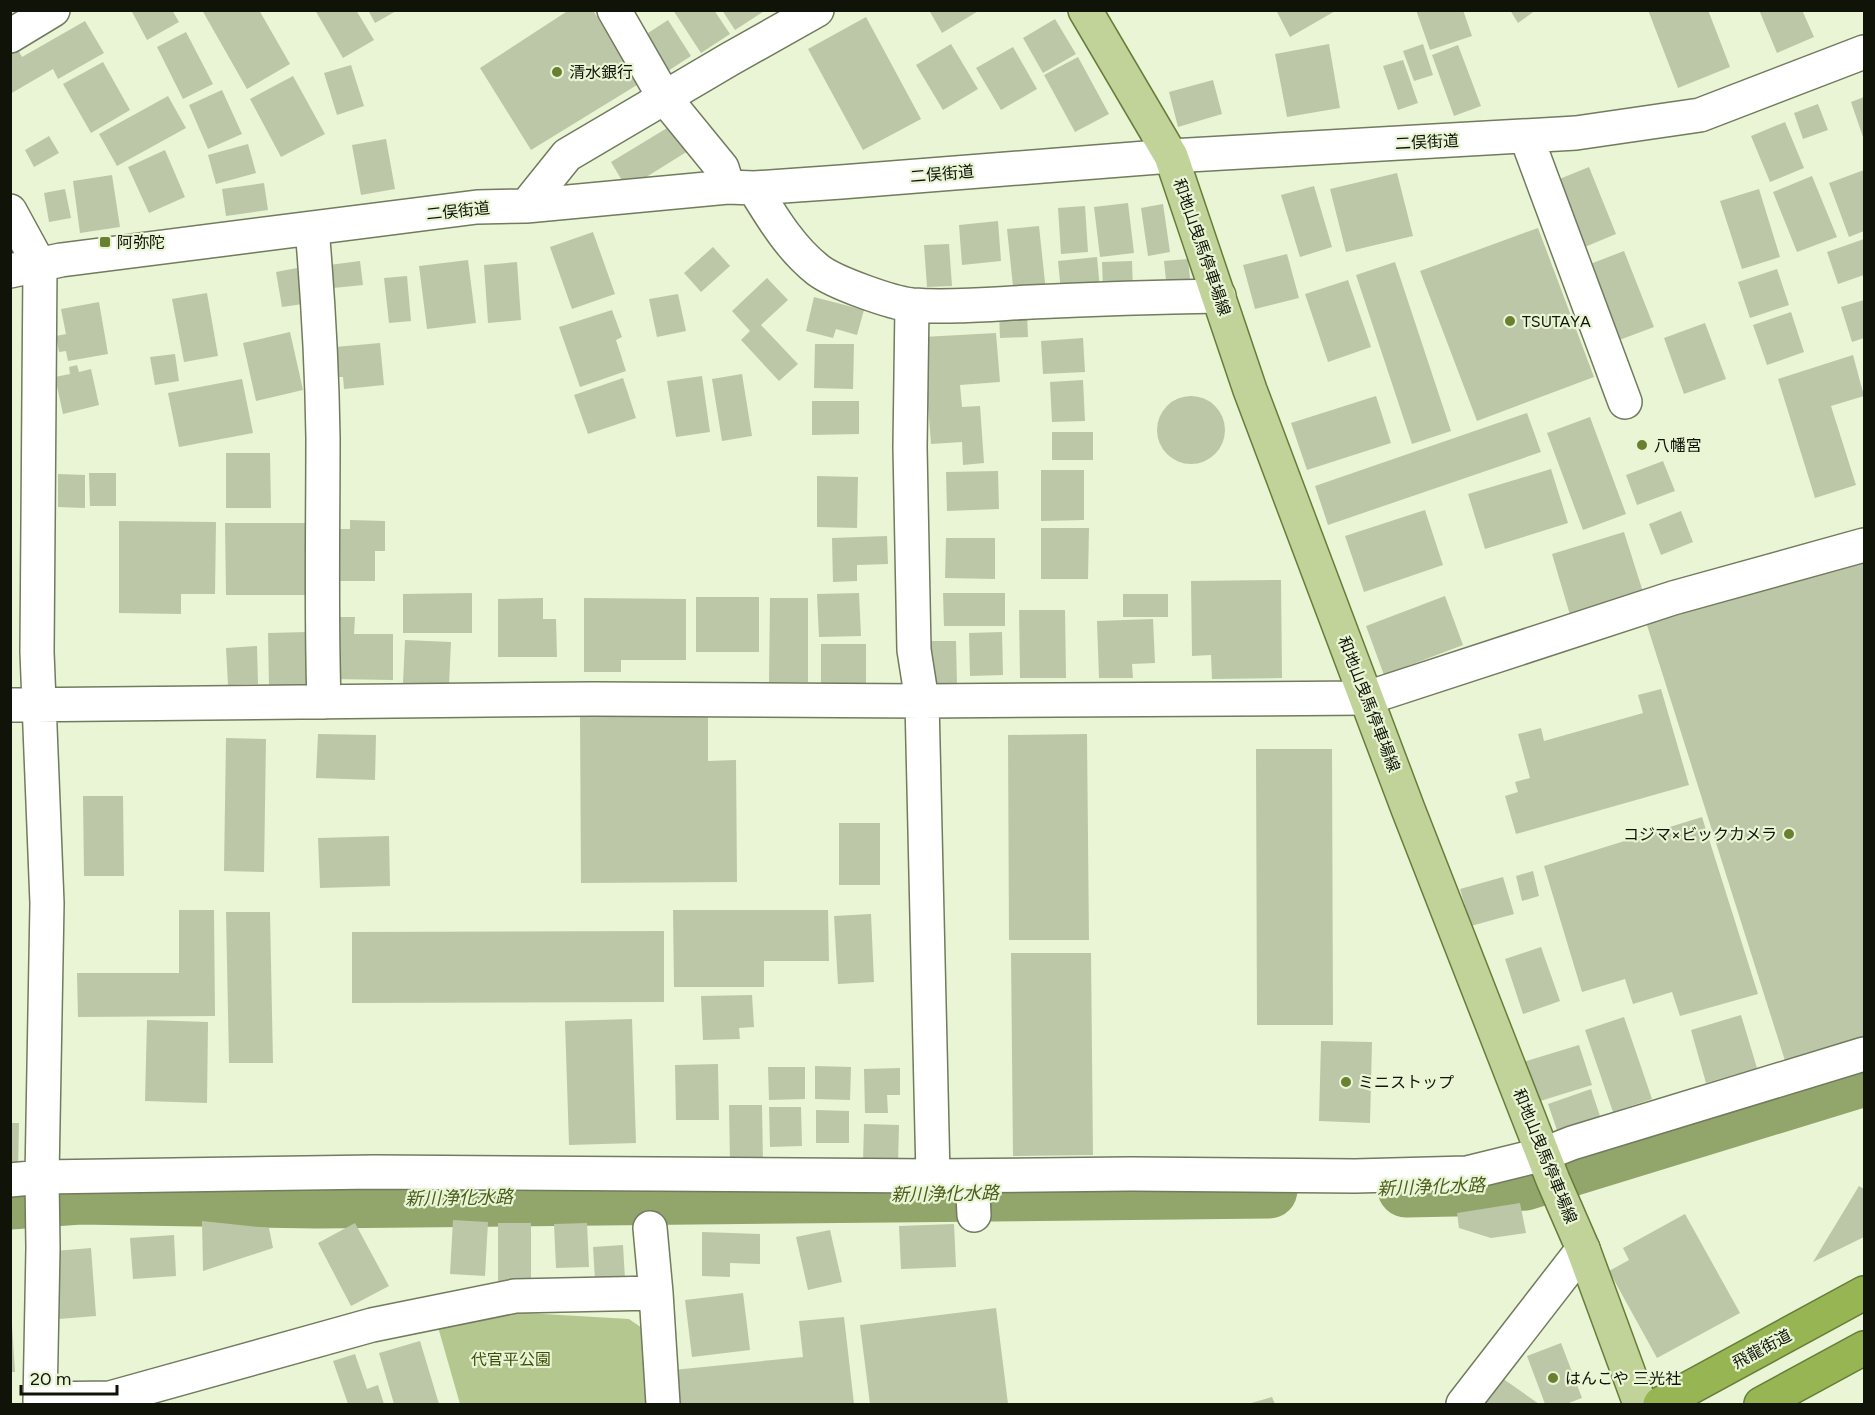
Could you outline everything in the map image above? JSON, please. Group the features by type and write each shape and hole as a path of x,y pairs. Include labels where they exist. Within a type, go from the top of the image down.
{"highway":[{"name":"飛龍街道","path":"1659,1404 1864,1293"},
{"path":"1761,1404 1864,1348"}],"main road":[{"name":"和地山曳馬停車場線","path":"1085,10 1171,156 1250,390 1413,820 1583,1249 1640,1404"}],"street":[{"path":"10,36 53,10"},
{"path":"614,10 664,97 722,168 819,271 892,301 912,304 967,305 1219,296"},
{"path":"526,206 567,155 817,10"},
{"name":"二俣街道","path":"25,268 61,260 477,207 526,206 741,187 1171,156 1576,133 1700,115 1864,52"},
{"path":"1526,136 1625,402"},
{"path":"10,211 25,268 37,640 24,705 47,903 32,1182 43,1223 40,1402 110,1398 372,1325 515,1296 656,1293"},
{"path":"312,228 319,316 322,437 321,623 324,702"},
{"path":"912,304 910,447 914,639 922,701 933,1176"},
{"path":"24,705 592,699 922,701 1367,698 1673,598 1864,545"},
{"path":"32,1182 374,1172 933,1176 1131,1174 1355,1176 1467,1173 1549,1167 1572,1143 1864,1053"},
{"path":"972,1176 974,1215"},
{"path":"650,1228 663,1404"},
{"path":"1463,1404 1583,1249"}],"green space":[{"name":"代官平公園","path":"509,1312 629,1319 642,1328 648,1404 460,1404 438,1327"}],"building":[{"path":"131,10 172,10 179,22 147,40"},
{"path":"202,10 259,10 290,64 247,89"},
{"path":"315,10 356,10 374,40 343,58"},
{"path":"368,10 398,10 375,23"},
{"path":"569,10 593,10 637,85 531,150 480,68"},
{"path":"673,10 714,10 730,34 701,53"},
{"path":"722,10 766,10 735,30"},
{"path":"929,10 980,10 942,33"},
{"path":"1276,10 1337,10 1290,37"},
{"path":"1416,10 1463,10 1472,36 1430,50"},
{"path":"1510,10 1536,10 1518,23"},
{"path":"1648,10 1708,10 1730,67 1678,88"},
{"path":"1759,10 1802,10 1814,37 1777,53"},
{"path":"866,17 921,119 863,150 808,49"},
{"path":"1055,19 1076,54 1043,73 1023,38"},
{"path":"668,20 691,56 668,71 645,35"},
{"path":"85,21 104,53 58,79 53,69 10,94 10,54 18,50 22,57"},
{"path":"186,32 213,84 183,99 157,47"},
{"path":"951,44 978,89 943,110 916,65"},
{"path":"1329,44 1340,108 1287,117 1275,54"},
{"path":"1423,44 1433,75 1414,81 1403,51"},
{"path":"1458,45 1481,106 1454,116 1432,55"},
{"path":"1013,47 1037,89 1001,110 976,68"},
{"path":"1078,57 1109,114 1075,132 1044,75"},
{"path":"1403,60 1418,103 1398,110 1383,66"},
{"path":"103,62 130,110 91,133 63,84"},
{"path":"351,65 364,106 337,115 324,73"},
{"path":"293,76 325,134 281,157 250,99"},
{"path":"1213,80 1222,114 1178,127 1169,92"},
{"path":"222,90 242,134 208,149 189,105"},
{"path":"168,96 186,128 117,166 99,134"},
{"path":"1864,97 1864,140 1851,102"},
{"path":"1818,104 1828,130 1803,139 1794,113"},
{"path":"1785,122 1804,168 1770,182 1751,136"},
{"path":"672,125 688,151 627,189 611,162"},
{"path":"49,136 59,153 34,167 25,150"},
{"path":"386,139 395,189 361,195 352,145"},
{"path":"248,144 256,173 216,184 208,155"},
{"path":"165,150 185,197 149,213 128,167"},
{"path":"1589,167 1616,234 1580,249 1552,182"},
{"path":"1864,170 1864,231 1849,237 1829,183"},
{"path":"1397,173 1413,236 1346,252 1330,189"},
{"path":"112,175 120,227 80,233 73,181"},
{"path":"1812,176 1837,237 1797,252 1773,192"},
{"path":"264,183 268,210 226,216 222,189"},
{"path":"1314,186 1332,247 1300,257 1281,195"},
{"path":"65,189 71,218 49,222 44,193"},
{"path":"1759,189 1780,257 1742,269 1720,201"},
{"path":"1128,203 1134,253 1100,257 1094,207"},
{"path":"1163,204 1170,252 1148,256 1141,208"},
{"path":"1085,206 1088,252 1061,254 1058,208"},
{"path":"998,221 1001,261 962,265 959,225"},
{"path":"1039,226 1046,292 1014,296 1007,229"},
{"path":"1538,228 1594,377 1477,421 1420,271"},
{"path":"593,232 615,294 572,309 550,247"},
{"path":"1864,239 1864,275 1838,284 1827,252"},
{"path":"949,244 952,286 927,287 924,245"},
{"path":"713,247 730,266 701,292 684,273"},
{"path":"1624,251 1654,327 1614,342 1585,266"},
{"path":"1287,254 1299,298 1255,309 1243,265"},
{"path":"1097,257 1100,289 1061,292 1058,261"},
{"path":"1188,259 1191,288 1167,290 1164,261"},
{"path":"468,260 476,323 427,329 419,266"},
{"path":"360,261 363,285 333,288 329,265"},
{"path":"1132,261 1133,289 1103,290 1102,262"},
{"path":"517,262 521,320 488,323 484,265"},
{"path":"1395,262 1451,431 1412,444 1356,275"},
{"path":"297,268 303,304 282,307 276,272"},
{"path":"1777,269 1789,305 1750,318 1738,282"},
{"path":"407,276 411,321 389,323 384,278"},
{"path":"767,278 788,300 761,325 798,364 779,381 741,340 750,331 732,311"},
{"path":"1348,280 1371,347 1328,362 1305,294"},
{"path":"207,293 218,356 184,362 172,299"},
{"path":"678,294 686,331 657,337 649,299"},
{"path":"814,297 864,310 857,335 836,329 833,338 806,331"},
{"path":"1864,300 1864,338 1852,342 1841,307"},
{"path":"99,302 108,354 68,361 66,351 59,352 56,336 66,334 61,309"},
{"path":"612,310 622,337 616,340 626,371 580,387 559,327"},
{"path":"1027,312 1028,337 1000,338 999,313"},
{"path":"1791,312 1804,352 1767,365 1753,325"},
{"path":"1705,323 1726,379 1684,394 1664,338"},
{"path":"290,332 303,390 256,401 243,343"},
{"path":"996,333 1000,382 960,385 962,407 980,406 984,463 963,465 962,442 931,444 923,337"},
{"path":"1083,338 1085,372 1043,374 1041,341"},
{"path":"380,343 384,385 344,389 343,377 338,377 335,347"},
{"path":"815,344 854,344 853,389 814,388"},
{"path":"175,354 179,381 155,385 150,357"},
{"path":"1853,355 1864,396 1831,406 1856,485 1815,498 1778,379"},
{"path":"77,365 79,372 91,369 99,405 63,414 55,377 70,374 69,367"},
{"path":"742,374 752,436 722,441 712,379"},
{"path":"702,376 710,432 676,437 667,381"},
{"path":"623,378 636,418 588,434 574,395"},
{"path":"242,379 253,433 179,447 168,393"},
{"path":"1083,380 1085,421 1052,422 1050,382"},
{"path":"1191,396 1204,399 1215,406 1222,417 1225,430 1222,443 1215,454 1204,461 1191,464 1178,461 1167,454 1160,443 1157,430 1160,417 1167,406 1178,399"},
{"path":"1376,396 1391,443 1307,470 1291,423"},
{"path":"812,401 859,401 859,434 812,435"},
{"path":"1527,413 1541,452 1328,525 1315,486"},
{"path":"1590,417 1626,514 1583,530 1547,433"},
{"path":"1052,432 1093,432 1093,460 1052,460"},
{"path":"226,453 270,453 271,508 226,508"},
{"path":"1663,461 1675,491 1637,505 1626,475"},
{"path":"1551,469 1568,523 1485,549 1468,494"},
{"path":"1041,470 1084,470 1084,520 1041,521"},
{"path":"998,471 999,509 947,511 946,472"},
{"path":"89,473 116,473 116,506 90,506"},
{"path":"58,474 85,475 85,508 58,507"},
{"path":"817,476 858,477 857,528 817,527"},
{"path":"1425,510 1443,565 1364,592 1345,536"},
{"path":"1681,511 1693,542 1661,555 1649,524"},
{"path":"350,520 385,521 385,551 375,551 375,581 334,581 335,529 350,529"},
{"path":"119,521 216,522 215,594 181,594 181,614 119,613"},
{"path":"225,523 305,523 305,595 226,595"},
{"path":"1041,528 1089,528 1088,579 1041,579"},
{"path":"1624,532 1643,592 1570,615 1552,554"},
{"path":"887,536 888,564 857,565 857,581 833,582 832,538"},
{"path":"946,538 995,538 995,579 945,578"},
{"name":"コジマ×ビックカメラ","path":"1864,559 1864,1046 1788,1070 1646,622"},
{"path":"1281,580 1282,678 1212,679 1211,655 1192,656 1191,581"},
{"path":"472,593 472,633 403,633 403,594"},
{"path":"859,593 861,636 819,637 817,594"},
{"path":"943,593 1005,593 1005,626 944,626"},
{"path":"1123,594 1168,594 1168,617 1123,617"},
{"path":"1445,596 1463,645 1384,675 1366,626"},
{"path":"696,597 759,597 759,652 696,652"},
{"path":"543,598 543,619 556,619 557,657 498,657 498,599"},
{"path":"584,598 686,599 686,660 621,660 621,672 584,672"},
{"path":"770,598 808,598 808,682 769,682"},
{"path":"1019,610 1065,610 1066,678 1020,678"},
{"path":"334,617 355,617 354,634 393,634 393,680 334,679"},
{"path":"1153,619 1155,663 1132,664 1133,678 1099,678 1097,621"},
{"path":"307,632 309,686 269,687 268,633"},
{"path":"1002,632 1003,675 970,676 969,633"},
{"path":"405,640 451,642 449,685 403,683"},
{"path":"929,641 956,641 957,685 931,686"},
{"path":"821,644 866,644 866,685 821,684"},
{"path":"257,646 258,684 228,685 226,648"},
{"path":"1661,689 1689,785 1516,834 1505,796 1518,792 1515,782 1530,778 1518,734 1541,728 1544,741 1643,713 1638,695"},
{"path":"708,715 708,761 736,760 737,882 581,883 580,716"},
{"path":"318,734 376,735 375,780 316,778"},
{"path":"1087,734 1089,940 1009,940 1008,735"},
{"path":"226,738 266,739 264,872 224,871"},
{"path":"1256,749 1332,749 1333,1025 1257,1025"},
{"path":"83,796 123,796 124,876 84,876"},
{"path":"1702,817 1758,994 1680,1016 1672,992 1633,1004 1625,979 1582,992 1544,866"},
{"path":"839,823 880,823 880,885 839,885"},
{"path":"389,836 390,886 320,888 318,838"},
{"path":"1533,871 1539,896 1522,901 1516,876"},
{"path":"1503,877 1514,914 1471,926 1460,889"},
{"path":"179,910 214,910 215,1016 78,1017 77,973 179,973"},
{"path":"673,910 828,910 829,961 764,961 764,987 674,987"},
{"path":"226,912 270,912 273,1063 229,1063"},
{"path":"871,914 874,982 838,984 834,916"},
{"path":"664,931 664,1002 352,1003 352,932"},
{"path":"1541,947 1560,1001 1523,1014 1505,959"},
{"path":"1011,953 1091,953 1093,1155 1013,1156"},
{"path":"752,995 754,1027 739,1028 740,1039 703,1040 701,996"},
{"path":"1741,1015 1757,1068 1706,1083 1691,1030"},
{"path":"1624,1017 1652,1099 1613,1112 1585,1030"},
{"path":"632,1019 636,1143 569,1145 565,1021"},
{"path":"147,1020 208,1022 207,1103 145,1101"},
{"name":"ミニストップ","path":"1321,1041 1372,1042 1370,1123 1319,1121"},
{"path":"1579,1045 1592,1085 1537,1102 1523,1062"},
{"path":"718,1064 719,1120 676,1120 675,1065"},
{"path":"815,1066 851,1067 850,1100 815,1099"},
{"path":"768,1067 805,1067 805,1099 769,1100"},
{"path":"900,1068 900,1095 887,1095 888,1113 865,1113 864,1069"},
{"path":"1591,1089 1601,1119 1558,1133 1548,1104"},
{"path":"729,1105 762,1105 763,1164 730,1164"},
{"path":"769,1107 801,1107 802,1146 770,1147"},
{"path":"816,1110 849,1111 849,1143 816,1143"},
{"path":"10,1123 19,1123 18,1172 10,1172"},
{"path":"864,1124 899,1125 898,1164 863,1163"},
{"path":"1859,1186 1864,1189 1864,1237 1813,1262"},
{"path":"1520,1203 1526,1233 1491,1238 1459,1228 1457,1213"},
{"path":"1685,1214 1740,1313 1657,1358 1609,1271 1629,1260 1623,1248"},
{"path":"453,1220 488,1222 485,1276 450,1274"},
{"path":"202,1221 269,1228 273,1248 203,1271"},
{"path":"355,1223 389,1286 351,1306 318,1243"},
{"path":"498,1223 531,1223 531,1281 498,1281"},
{"path":"587,1223 589,1267 556,1268 554,1224"},
{"path":"954,1224 956,1267 901,1269 899,1226"},
{"path":"830,1230 842,1282 808,1290 796,1237"},
{"path":"702,1232 760,1234 760,1264 730,1263 730,1277 702,1276"},
{"path":"174,1235 176,1276 133,1279 130,1238"},
{"path":"623,1245 625,1279 595,1280 593,1247"},
{"path":"91,1248 96,1316 59,1319 55,1251"},
{"path":"743,1293 750,1350 692,1357 685,1300"},
{"path":"996,1308 1008,1404 870,1404 860,1325"},
{"path":"844,1317 854,1404 676,1404 673,1370 803,1357 799,1321"},
{"path":"10,1325 12,1325 15,1372 10,1372"},
{"path":"420,1341 439,1404 394,1404 379,1353"},
{"path":"1561,1343 1582,1398 1566,1404 1545,1404 1527,1356"},
{"path":"355,1354 367,1389 378,1385 384,1404 348,1404 333,1361"},
{"path":"1502,1378 1539,1404 1483,1404"},
{"path":"1272,1397 1275,1404 1248,1404"}],"waterway":[{"name":"新川浄化水路","path":"1406,1189 1454,1188 1525,1182 1864,1078"},
{"name":"新川浄化水路","path":"10,1201 80,1196 317,1200 1269,1190"}],"place":[{"name":"清水銀行","path":"557,72"},
{"name":"阿弥陀","path":"105,242"},
{"name":"TSUTAYA","path":"1510,321"},
{"name":"八幡宮","path":"1642,445"},
{"name":"コジマ×ビックカメラ","path":"1789,834"},
{"name":"ミニストップ","path":"1346,1082"},
{"name":"はんこや 三光社","path":"1553,1378"}]}
